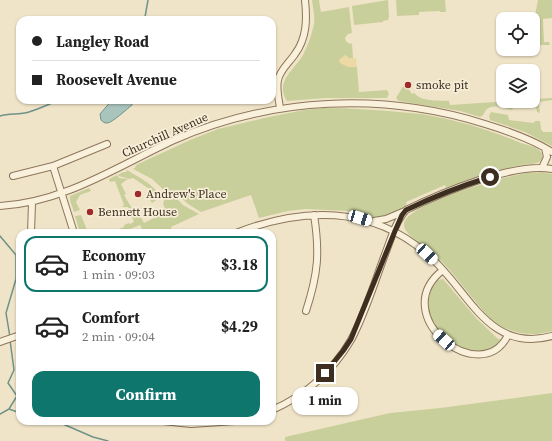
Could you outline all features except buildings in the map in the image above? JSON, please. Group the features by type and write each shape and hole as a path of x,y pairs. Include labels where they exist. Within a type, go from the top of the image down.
{"street":[{"path":"280,108 278,80 280,73 296,54 303,41 307,17 306,0"},
{"name":"Churchill Avenue","path":"0,206 32,203 62,192 107,174 174,141 234,119 280,108 315,104 389,104 442,112 508,131 552,152"},
{"path":"13,176 53,166 107,144"},
{"path":"542,168 547,157 545,148"},
{"path":"53,166 73,229"},
{"path":"371,222 386,219 427,200 478,181 516,171 542,168 552,169"},
{"path":"31,229 32,203"},
{"path":"276,408 287,404 303,393 322,376 351,339 395,231 402,215 406,210"},
{"path":"306,311 312,291 318,256 314,215"},
{"path":"248,229 280,219 314,215 343,216 371,222 405,236 427,254 443,270 484,319 494,328 508,335 529,339 552,336"},
{"path":"443,270 431,283 425,298 426,313 431,326 437,334 451,346 459,350 482,355 498,348 504,343 508,335"},
{"path":"3,342 16,336"}],"green space":[{"path":"312,0 319,0 321,12 349,7 352,33 348,34 345,38 348,43 352,44 353,58 349,58 345,55 348,67 357,67 359,92 387,90 389,94 387,98 326,98 287,101 283,88 284,82 303,55 314,25"},
{"path":"388,0 388,20 383,22 354,25 352,6"},
{"path":"396,0 445,0 446,12 419,12 419,15 397,16"},
{"path":"538,0 552,0 552,18 543,19 544,42 549,42 550,45 540,45 540,12 536,12"},
{"path":"405,83 412,94 414,93 421,98 449,101 450,105 496,102 496,106 486,110 480,117 460,111 399,101 396,98"},
{"path":"552,98 552,100 540,102 540,99"},
{"path":"324,108 356,109 421,114 444,118 496,133 534,147 542,153 542,158 537,163 504,169 446,188 445,185 406,202 407,206 382,217 371,217 348,211 305,209 288,211 259,218 251,195 201,212 180,197 176,198 183,205 199,214 171,227 172,229 142,229 140,225 130,229 119,229 124,227 124,225 134,222 128,207 122,207 124,205 115,181 110,182 109,179 117,175 119,178 128,179 121,184 126,194 124,195 133,210 140,207 141,209 138,212 144,223 166,212 163,203 167,193 152,179 135,170 133,168 135,168 136,165 218,129 304,110"},
{"path":"536,108 539,108 540,113 537,112"},
{"path":"491,112 508,115 509,120 534,123 535,121 540,121 543,132 552,132 552,146 525,132 490,120 489,116"},
{"path":"127,170 152,186 156,190 158,199 152,203 150,200 154,196 151,190 133,178 129,179 118,175 126,172"},
{"path":"542,172 552,174 552,331 538,334 524,334 503,327 491,319 445,265 434,254 411,237 404,225 408,217 420,208 458,192 515,175"},
{"path":"89,188 91,191 80,195 76,202 80,210 74,212 70,196"},
{"path":"81,215 87,229 79,229 75,216"},
{"path":"443,279 477,319 498,339 500,339 499,343 491,349 475,352 459,347 444,337 434,326 427,306 431,289 438,280"},
{"path":"552,393 552,441 285,441 285,437 390,413"}],"sand":[{"path":"345,55 349,58 356,58 357,67 348,67 340,63 339,60"}],"water":[{"path":"109,104 132,104 120,116 107,123 104,123 101,120 100,114"}],"waterway":[{"path":"145,16 148,0"},
{"path":"0,116 29,112 50,104"},
{"path":"0,236 16,255 16,279 6,313 10,337"},
{"path":"10,340 14,370 8,383 16,395"},
{"path":"0,414 9,409 16,398"},
{"path":"9,409 16,412"},
{"path":"65,425 93,437 108,441"}],"place":[{"name":"smoke pit","path":"408,85"},
{"name":"Andrew's Place","path":"138,194"},
{"name":"Bennett House","path":"90,212"}],"route":[{"path":"325,373 333,365 351,339 399,221 406,210 427,200 490,177"}]}
